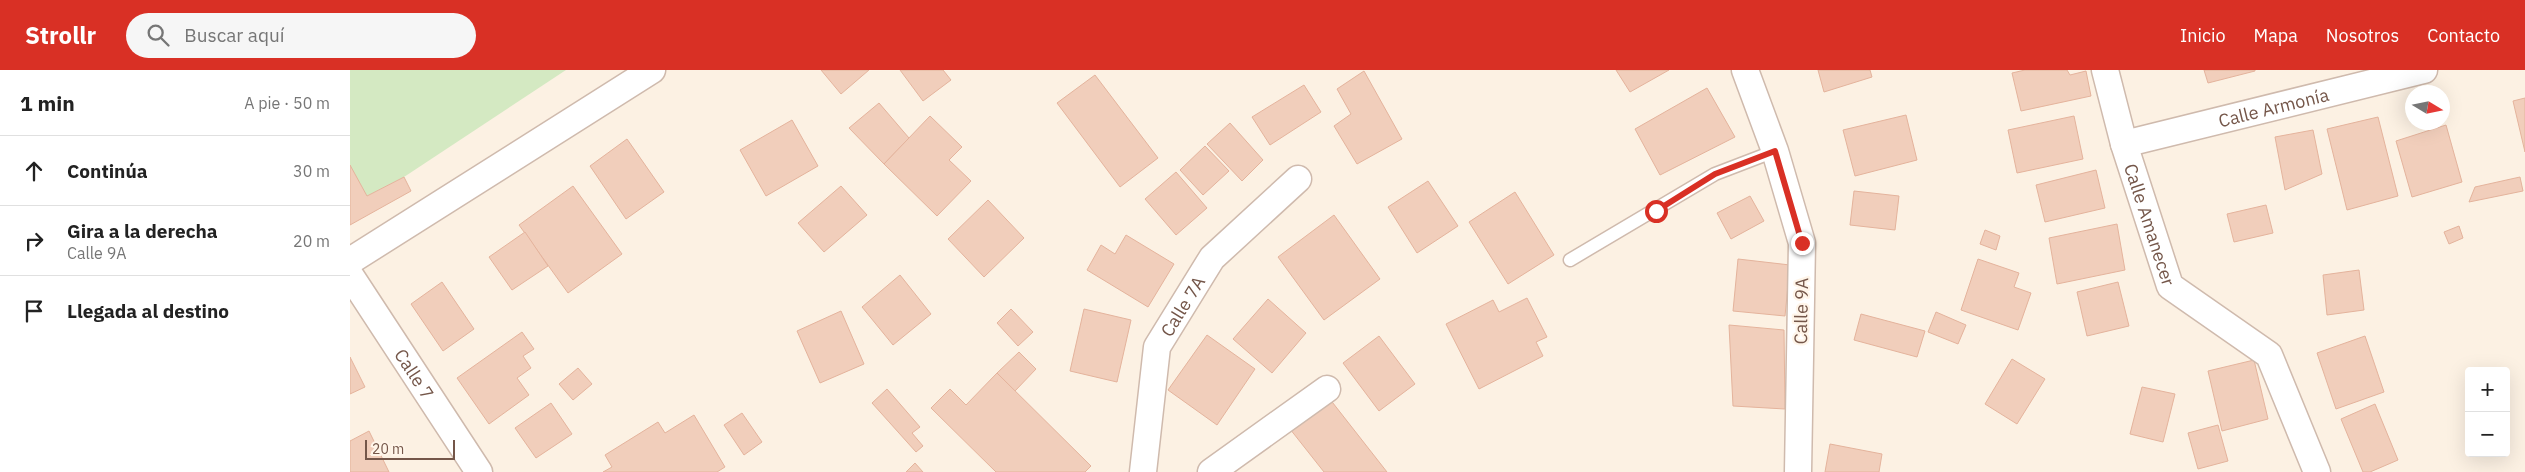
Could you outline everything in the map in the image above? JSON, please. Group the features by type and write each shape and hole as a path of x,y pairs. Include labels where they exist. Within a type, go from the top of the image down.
{"street":[{"path":"350,261 652,70"},
{"name":"Calle 9A","path":"1745,70 1775,151 1802,243 1798,472"},
{"name":"Calle Amanecer","path":"2105,70 2124,144 2170,286 2269,355 2318,472"},
{"name":"Calle Armonía","path":"2124,144 2424,70"},
{"name":"Calle 7A","path":"1143,472 1157,347 1212,258 1298,180"},
{"name":"Calle 7","path":"350,275 479,472"},
{"path":"1211,472 1326,389"}],"lane":[{"path":"1570,260 1715,174 1775,151"}],"green space":[{"path":"350,70 566,70 404,177 367,196 350,201"}],"building":[{"path":"821,70 869,70 841,94"},
{"path":"900,70 943,70 951,80 923,101"},
{"path":"1616,70 1669,70 1630,92"},
{"path":"1818,70 1870,70 1872,77 1824,92"},
{"path":"2025,70 2067,70 2070,75 2086,71 2091,96 2021,111 2012,73"},
{"path":"2204,70 2255,70 2255,71 2208,83"},
{"path":"1364,71 1402,139 1357,164 1334,126 1351,114 1337,89"},
{"path":"1095,75 1158,158 1120,187 1057,103"},
{"path":"1304,85 1321,112 1270,145 1252,117"},
{"path":"1707,88 1735,137 1660,175 1635,129"},
{"path":"2525,98 2525,152 2513,101"},
{"path":"879,103 909,138 884,164 849,128"},
{"path":"1906,115 1917,160 1855,176 1843,130"},
{"path":"930,116 962,147 949,160 971,181 937,216 884,164"},
{"path":"2074,116 2083,159 2017,173 2008,130"},
{"path":"2378,117 2398,196 2347,210 2327,129"},
{"path":"792,120 818,166 766,196 740,150"},
{"path":"1230,123 1263,160 1242,181 1207,144"},
{"path":"2313,130 2322,174 2285,190 2275,137"},
{"path":"2430,130 2447,130 2462,182 2412,197 2396,141"},
{"path":"627,139 664,192 626,219 590,166"},
{"path":"1205,146 1229,171 1203,195 1180,170"},
{"path":"350,165 367,196 404,177 411,191 350,225"},
{"path":"2096,170 2105,208 2045,222 2036,185"},
{"path":"1176,172 1207,208 1176,235 1145,199"},
{"path":"2520,177 2523,191 2469,202 2475,187"},
{"path":"1428,181 1458,226 1417,253 1388,207"},
{"path":"573,186 622,254 568,293 519,225"},
{"path":"841,186 867,215 824,252 798,223"},
{"path":"1854,191 1899,196 1895,230 1850,225"},
{"path":"1515,192 1554,255 1508,284 1469,222"},
{"path":"1750,196 1764,221 1731,239 1717,213"},
{"path":"988,200 1024,238 984,277 948,239"},
{"path":"2266,205 2273,233 2234,242 2227,214"},
{"path":"1334,215 1380,279 1324,320 1278,257"},
{"path":"2117,224 2125,270 2057,284 2049,238"},
{"path":"2459,226 2463,238 2449,244 2444,232"},
{"path":"1985,230 2000,236 1996,250 1980,244"},
{"path":"525,232 548,266 512,290 489,257"},
{"path":"1126,235 1174,264 1148,307 1087,270 1101,245 1115,254"},
{"path":"1738,259 1790,265 1785,316 1733,311"},
{"path":"1978,259 2019,273 2014,287 2031,293 2018,330 1961,310"},
{"path":"2359,270 2364,310 2327,315 2323,275"},
{"path":"900,275 931,314 893,345 862,307"},
{"path":"442,282 474,329 443,351 411,304"},
{"path":"2118,282 2129,326 2087,336 2077,292"},
{"path":"1527,298 1547,337 1536,342 1543,356 1479,389 1446,324 1493,300 1499,312"},
{"path":"1268,299 1306,333 1272,373 1233,339"},
{"path":"1011,309 1033,332 1018,346 997,323"},
{"path":"1084,309 1131,320 1117,382 1070,371"},
{"path":"841,311 864,364 820,383 797,331"},
{"path":"1936,312 1966,325 1958,344 1928,332"},
{"path":"1861,314 1925,331 1917,357 1854,340"},
{"path":"1729,325 1784,330 1785,409 1733,406"},
{"path":"522,332 534,349 523,356 531,368 517,378 529,395 489,424 457,378"},
{"path":"1207,335 1255,369 1217,425 1168,390"},
{"path":"1379,336 1415,384 1379,411 1343,363"},
{"path":"2365,336 2384,392 2336,409 2317,353"},
{"path":"1019,352 1036,369 1015,391 997,373"},
{"path":"350,357 365,387 350,394"},
{"path":"2012,359 2045,379 2017,424 1985,404"},
{"path":"2254,360 2268,419 2222,431 2208,371"},
{"path":"578,368 592,384 573,400 559,384"},
{"path":"997,373 1091,466 1085,472 996,472 931,408 950,389 966,405"},
{"path":"2142,387 2175,394 2163,442 2130,434"},
{"path":"887,389 920,427 912,433 923,446 916,452 872,403"},
{"path":"1329,398 1387,472 1324,472 1290,429"},
{"path":"551,403 572,434 536,458 515,428"},
{"path":"2375,404 2398,460 2370,472 2363,472 2341,419"},
{"path":"742,413 762,442 744,455 724,425"},
{"path":"694,415 725,467 717,472 603,472 612,467 605,455 658,422 665,433"},
{"path":"2218,425 2228,461 2198,469 2188,433"},
{"path":"369,431 389,472 350,472 350,441"},
{"path":"1830,444 1882,454 1879,472 1825,472"},
{"path":"915,463 923,472 906,472"}],"route":[{"path":"1656,211 1715,174 1775,151 1802,243"}]}
